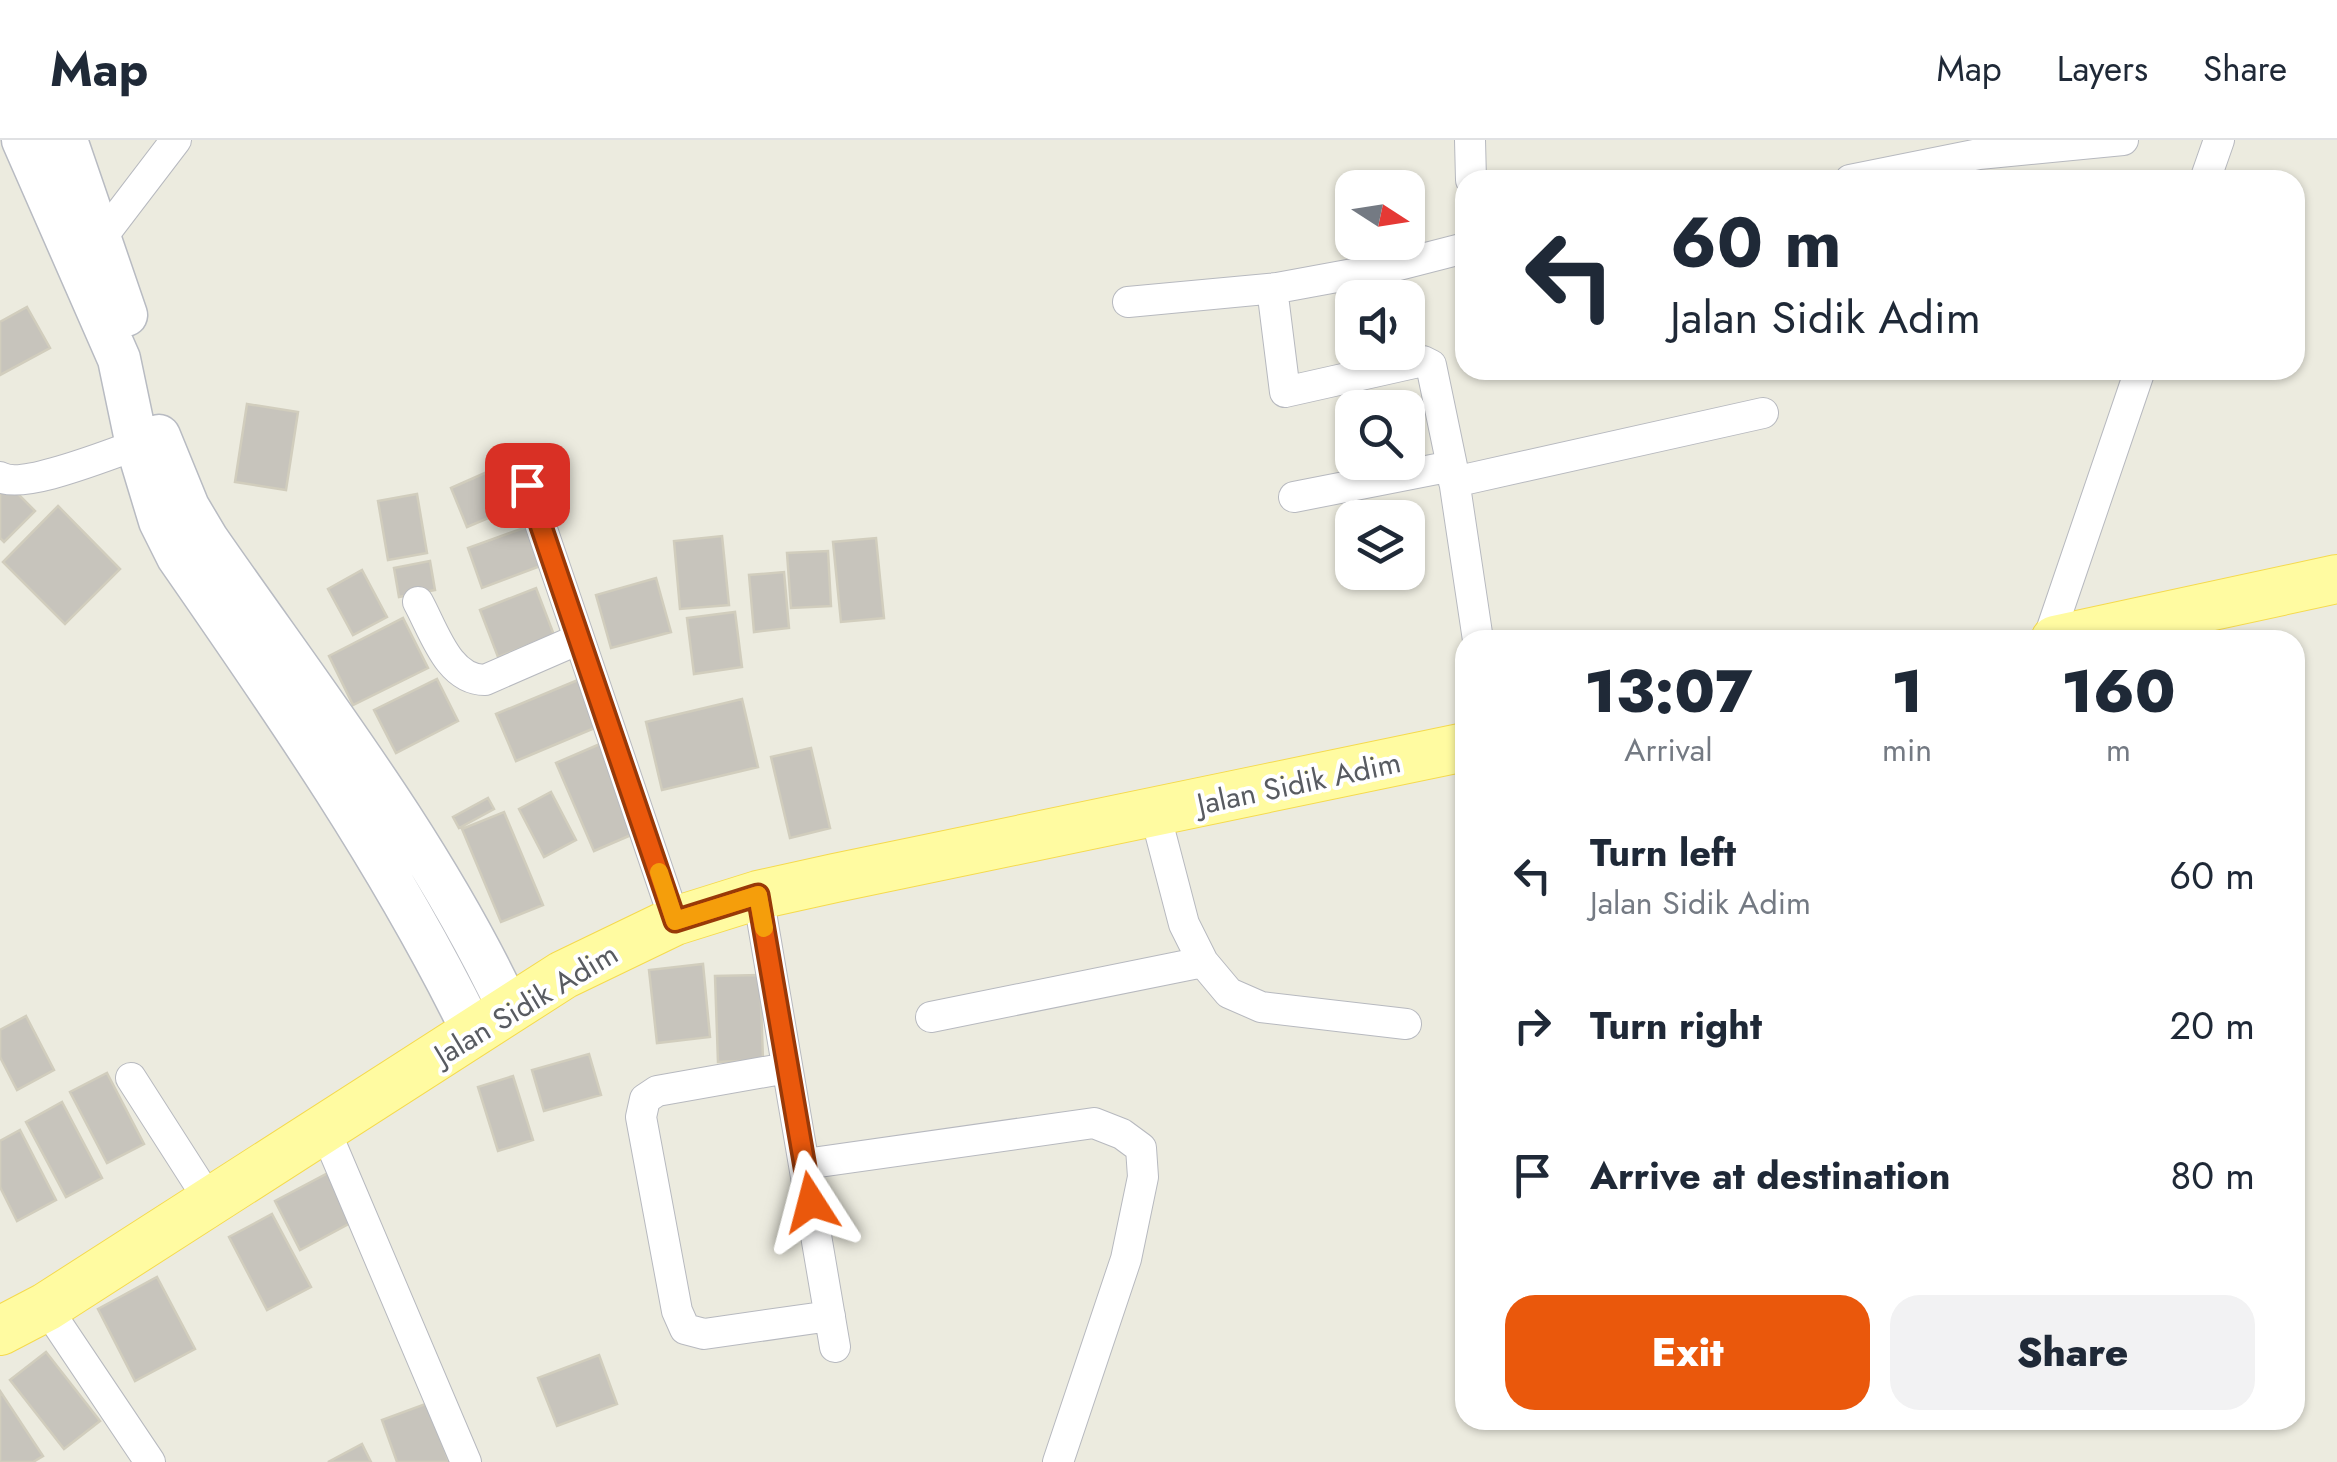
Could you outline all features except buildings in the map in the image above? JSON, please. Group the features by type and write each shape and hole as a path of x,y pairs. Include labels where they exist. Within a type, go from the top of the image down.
{"main road":[{"path":"23,140 119,359 137,446 183,531 396,806 476,938 491,1020"},
{"path":"66,140 102,238 151,397 183,531"},
{"path":"2099,630 2337,579"},
{"name":"Jalan Sidik Adim","path":"0,1331 46,1307 563,975 675,921 758,895 1455,749"}],"street":[{"path":"102,238 176,140"},
{"path":"1470,140 1470,170"},
{"path":"1900,170 2067,142 2123,140"},
{"path":"2208,170 2218,140"},
{"path":"1128,302 1277,288 1455,250"},
{"path":"1277,288 1273,296 1284,392 1427,362 1431,365 1453,474 1476,630"},
{"path":"2055,630 2137,380"},
{"path":"1294,496 1453,474 1763,413"},
{"path":"0,477 6,481 32,478 137,446"},
{"path":"527,485 675,921"},
{"path":"418,602 457,672 472,680 485,680 579,639"},
{"path":"1155,813 1184,924 1203,962 1229,993 1261,1008 1406,1024"},
{"path":"758,895 832,1332 704,1334 685,1329 677,1311 641,1117 645,1099 657,1091 787,1068"},
{"path":"931,1017 1203,962"},
{"path":"131,1078 211,1202"},
{"path":"804,1164 1094,1123 1122,1134 1141,1148 1143,1177 1126,1259 1058,1462"},
{"path":"325,1130 466,1462"},
{"path":"46,1307 150,1462"}],"slow traffic":[{"path":"659,872 675,921 758,895 764,928"}],"route":[{"path":"527,485 675,921 758,895 811,1202"}]}
